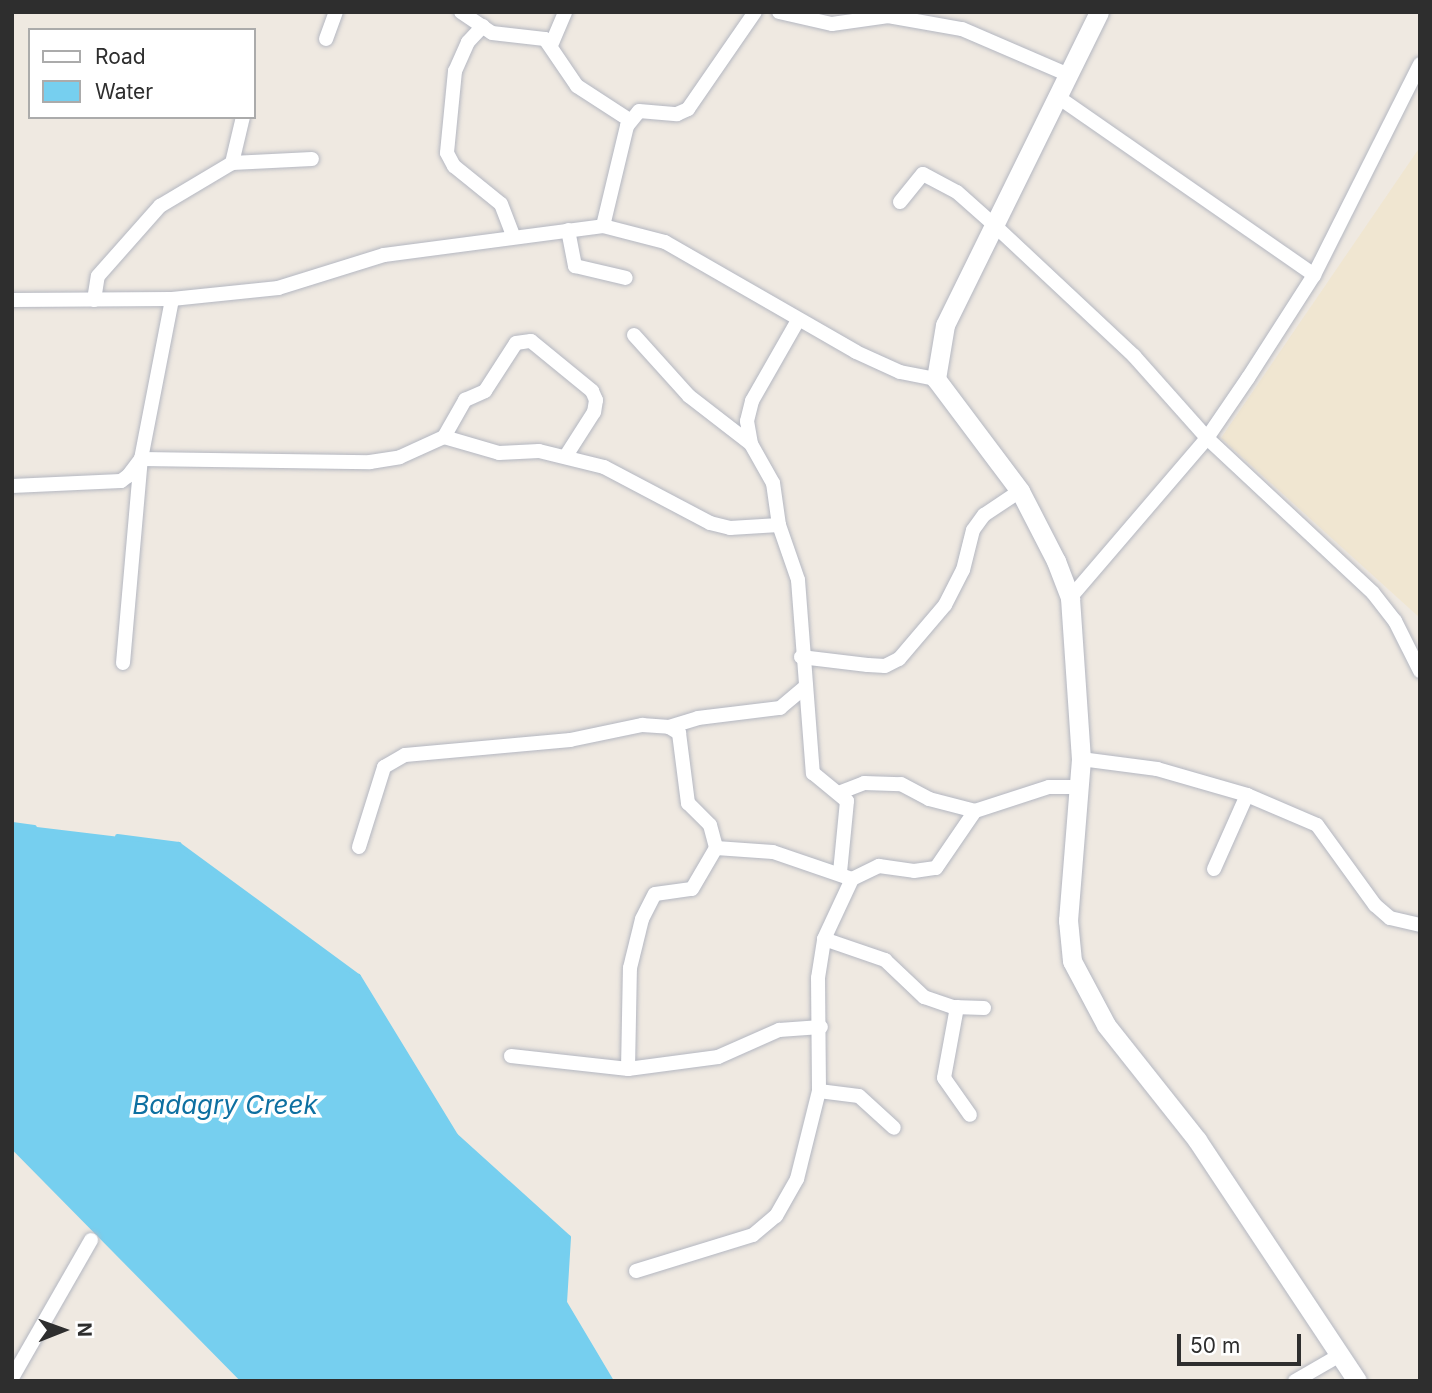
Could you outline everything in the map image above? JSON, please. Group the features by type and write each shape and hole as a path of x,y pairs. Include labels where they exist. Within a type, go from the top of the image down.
{"main road":[{"path":"1099,12 944,325 936,379 1020,491 1070,598 1081,759 1068,920 1072,961 1106,1025 1197,1140 1357,1381"}],"street":[{"path":"326,39 336,12"},
{"path":"461,12 492,33 552,43"},
{"path":"552,43 565,12"},
{"path":"603,226 631,121 639,111 677,114 688,109 755,12"},
{"path":"779,12 832,24 888,16 962,29 1069,75"},
{"path":"483,26 468,42 455,71 447,153 454,166 501,204 513,236"},
{"path":"552,43 577,86 631,121"},
{"path":"1070,598 1207,438 1314,275 1419,70"},
{"path":"1058,97 1314,275"},
{"path":"232,163 243,119"},
{"path":"94,300 98,276 160,206 232,163 312,159"},
{"path":"900,202 923,174 957,192 993,224 1134,356 1207,438 1373,593 1395,621 1420,671"},
{"path":"12,300 172,299 278,288 384,255 603,226 665,242 797,322 901,372 936,379"},
{"path":"568,230 575,266 626,278"},
{"path":"123,663 141,459 172,299"},
{"path":"636,1271 753,1235 776,1216 797,1179 819,1091 821,1027 818,978 824,939 846,876 847,811 841,792 813,773 801,657 798,580 779,525 772,483 751,444 747,421 752,401 797,322"},
{"path":"634,335 689,396 751,444"},
{"path":"12,486 121,481 141,459 370,462 400,457 444,437 464,400 485,391 516,343 531,341 592,391 596,400 594,412 566,456"},
{"path":"444,437 499,453 539,451 566,456 637,481 710,523 730,528 779,525"},
{"path":"801,657 868,665 899,659 945,605 963,570 973,530 984,515 1020,491"},
{"path":"359,847 384,767 405,755 570,740 642,725 669,727 698,718 780,708 806,686"},
{"path":"628,1069 630,968 642,919 655,894 692,889 716,848 710,825 688,803 683,746 679,733 669,727"},
{"path":"1081,759 1157,769 1247,795 1317,825 1375,905 1390,918 1420,925"},
{"path":"841,792 864,783 901,784 929,799 975,811 1049,787 1080,787"},
{"path":"1214,869 1247,795"},
{"path":"716,848 773,852 846,876 879,866 914,871 936,868 975,811"},
{"path":"824,939 885,960 915,992 957,1007 984,1008"},
{"path":"957,1007 944,1078 970,1115"},
{"path":"511,1056 628,1069 718,1057 779,1030 821,1027"},
{"path":"819,1091 859,1096 894,1128"},
{"path":"12,1378 91,1240"},
{"path":"1295,1381 1340,1355"}],"shaded area":[{"path":"1420,147 1420,618 1221,438"}],"water":[{"name":"Badagry Creek","path":"12,824 178,844 358,976 455,1135 568,1237 564,1302 611,1381 244,1381 12,1146"}],"waterway":[{"path":"12,824 34,827"},
{"path":"117,836 178,844 358,976 455,1135 568,1237 564,1302 611,1381"},
{"path":"12,1146 244,1381"}]}
